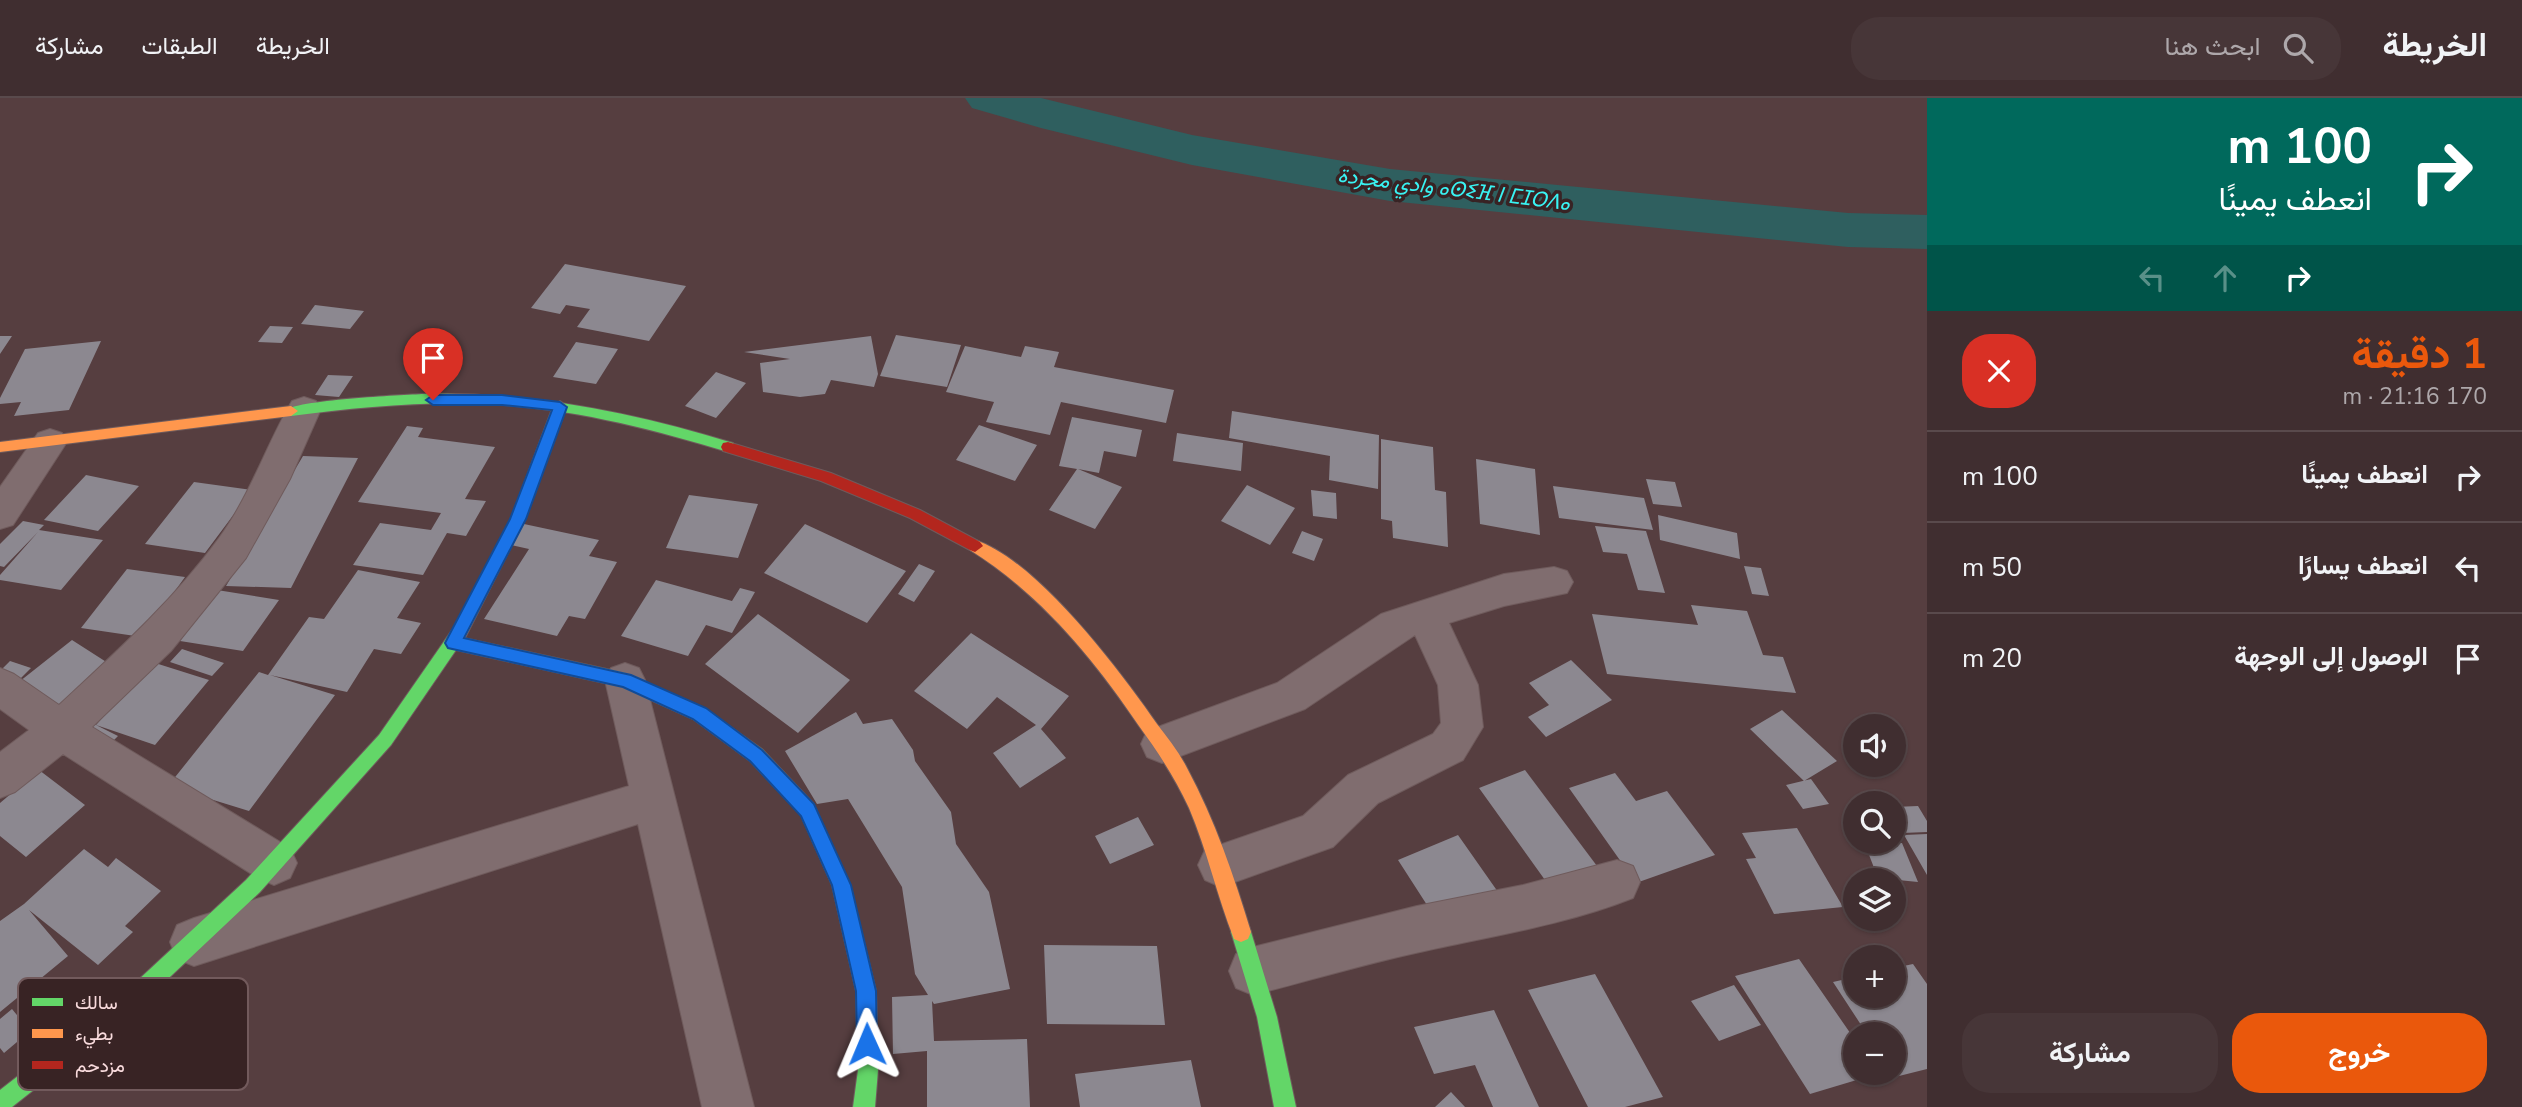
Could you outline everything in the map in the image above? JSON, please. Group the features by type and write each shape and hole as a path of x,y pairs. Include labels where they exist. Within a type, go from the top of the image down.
{"street":[{"path":"0,447 304,409 410,400 502,400 560,407 698,439 826,477 915,514 990,554 1059,616 1121,684 1180,771 1220,865 1267,1017 1285,1107"},
{"path":"155,978 274,863 385,740 454,643 518,519 560,407"},
{"path":"0,778 61,730 158,639 233,548 272,479 304,409"},
{"path":"0,515 50,442"},
{"path":"1162,744 1291,696 1395,625 1504,590 1553,582"},
{"path":"1220,865 1317,831 1363,789 1447,747 1462,727 1458,685 1426,615"},
{"path":"454,643 625,680 699,714 756,755 807,810 841,885 866,991 868,1070 864,1107"},
{"path":"625,680 728,1107"},
{"path":"0,686 61,730 274,863"},
{"path":"192,943 654,798"},
{"path":"1252,971 1417,929 1524,908 1617,882"},
{"path":"0,1103 18,1089"}],"building":[{"path":"565,264 686,286 649,341 577,327 590,309 566,305 560,314 531,308"},
{"path":"315,305 364,311 350,329 301,324"},
{"path":"270,326 293,327 282,343 258,342"},
{"path":"896,335 961,345 947,387 880,376"},
{"path":"0,336 12,336 0,354"},
{"path":"871,336 878,374 874,387 831,380 825,394 800,397 763,392 760,363 790,359 744,352"},
{"path":"101,341 69,410 14,416 21,402 0,404 0,398 25,349"},
{"path":"576,342 618,349 596,384 553,377"},
{"path":"965,346 1021,357 1025,346 1059,352 1054,367 1174,390 1166,423 1061,402 1050,435 986,422 994,402 946,392"},
{"path":"716,372 746,383 716,418 685,406"},
{"path":"328,375 353,376 339,397 315,395"},
{"path":"1232,411 1379,435 1378,489 1329,480 1330,456 1229,438"},
{"path":"1072,417 1142,430 1136,457 1104,451 1099,473 1078,469 1122,487 1095,529 1049,510 1077,469 1059,466"},
{"path":"979,425 1037,445 1015,481 956,460"},
{"path":"407,426 423,428 418,437 495,447 465,499 486,501 466,536 447,533 423,575 353,565 380,523 431,530 441,513 358,502"},
{"path":"1177,433 1243,443 1241,471 1173,461"},
{"path":"1381,439 1433,447 1435,490 1446,492 1448,547 1393,538 1392,521 1381,519"},
{"path":"303,456 358,458 291,588 226,586"},
{"path":"1476,459 1535,469 1540,535 1480,524"},
{"path":"86,475 139,486 98,531 44,520"},
{"path":"1646,479 1675,482 1682,507 1653,504"},
{"path":"194,482 252,490 205,553 145,544"},
{"path":"1247,485 1295,508 1270,545 1221,521"},
{"path":"1553,486 1644,498 1653,530 1559,518"},
{"path":"1311,490 1336,493 1337,519 1313,516"},
{"path":"689,495 758,504 738,558 666,548"},
{"path":"1658,515 1737,533 1740,559 1660,540"},
{"path":"23,521 44,525 39,530 103,540 61,590 0,580 0,575 38,532 4,567 0,566 0,544"},
{"path":"524,524 599,540 589,556 617,562 585,619 569,616 557,636 484,619 529,549 511,545"},
{"path":"805,524 906,571 867,623 764,573"},
{"path":"1595,526 1646,531 1665,593 1638,590 1627,554 1603,552"},
{"path":"1302,531 1323,539 1314,561 1292,553"},
{"path":"919,564 935,571 914,602 898,594"},
{"path":"1744,566 1761,568 1769,596 1752,594"},
{"path":"127,569 185,577 142,637 81,628"},
{"path":"358,570 420,582 397,618 421,623 401,654 374,649 347,692 270,675 335,695 249,811 168,786 259,672 268,675 309,617 324,619"},
{"path":"656,580 732,601 740,588 755,592 732,633 706,625 688,656 621,636"},
{"path":"217,590 279,600 243,651 180,641"},
{"path":"1691,605 1747,611 1763,655 1783,657 1796,693 1607,674 1592,614 1698,625"},
{"path":"758,614 850,680 798,733 705,664"},
{"path":"971,633 1069,696 1041,729 1066,758 1020,788 993,753 1036,725 997,697 967,729 914,691"},
{"path":"72,640 111,665 48,717 10,689"},
{"path":"182,649 224,663 212,676 170,662"},
{"path":"1571,660 1612,700 1546,737 1528,717 1549,705 1529,683"},
{"path":"10,661 31,668 10,689 0,692 0,671"},
{"path":"152,662 209,680 155,745 96,725"},
{"path":"1782,710 1837,761 1804,781 1750,729"},
{"path":"856,712 863,724 892,719 913,750 915,761 951,812 956,844 989,892 1010,989 934,1004 932,1001 934,1041 1027,1039 1030,1107 927,1107 927,1051 893,1054 892,997 928,995 915,974 902,887 848,799 817,804 785,751"},
{"path":"92,723 118,736 103,751 76,738"},
{"path":"39,770 85,805 26,857 0,836 0,803"},
{"path":"1525,770 1603,874 1555,894 1479,788"},
{"path":"1615,773 1636,801 1667,791 1715,855 1636,883 1569,788"},
{"path":"1811,779 1829,804 1803,809 1786,785"},
{"path":"1906,806 1918,806 1927,821 1927,832 1906,833"},
{"path":"1138,817 1154,845 1110,864 1095,836"},
{"path":"1797,828 1843,907 1774,914 1746,859 1756,858 1742,833"},
{"path":"1927,834 1927,875 1906,838 1906,835"},
{"path":"1458,835 1498,892 1436,919 1398,860"},
{"path":"84,849 108,867 116,858 161,891 125,926 133,932 98,965 29,910 68,956 41,978 18,978 18,997 0,1012 0,921 24,904"},
{"path":"1906,853 1918,882 1906,881 1906,868 1874,868 1869,854"},
{"path":"1044,945 1157,946 1165,1025 1047,1024"},
{"path":"1799,959 1843,1023 1843,1084 1810,1094 1735,976"},
{"path":"1913,964 1927,984 1927,1069 1906,1074 1906,1022 1859,1022 1850,1008 1906,1008 1906,965"},
{"path":"1595,974 1663,1097 1625,1107 1588,1107 1528,990"},
{"path":"1843,980 1843,997 1833,982"},
{"path":"1734,985 1761,1025 1719,1041 1691,1001"},
{"path":"12,1009 18,1016 18,1041 4,1053 0,1048 0,1019"},
{"path":"1494,1010 1539,1107 1493,1107 1475,1065 1434,1074 1414,1027"},
{"path":"1191,1060 1201,1107 1080,1107 1075,1074"},
{"path":"1451,1092 1465,1107 1435,1107"}],"waterway":[{"name":"وادي مجردة ⴰⵙⵉⴼ ⵏ ⵎⵊⵔⴷⴰ","path":"989,98 1058,118 1192,150 1390,185 1848,230 1927,232"}],"traffic: fast":[{"path":"291,411 398,400 504,400 618,417 728,447"},
{"path":"155,978 253,886 385,740 458,635"},
{"path":"454,643 625,680 699,714 756,755 807,809 841,885 866,991 868,1070 864,1107"},
{"path":"1241,932 1267,1017 1285,1107"},
{"path":"0,1103 18,1089"}],"traffic: slow":[{"path":"458,635 518,519 560,406"},
{"path":"0,447 291,411"},
{"path":"975,546 1025,581 1074,629 1118,683 1172,758 1207,831 1241,932"}],"traffic: jam":[{"path":"728,447 826,477 915,514 975,546"}],"route":[{"path":"433,400 502,400 560,407 518,519 454,643 625,680 699,714 756,755 807,810 841,885 866,991 867,1044"}]}
